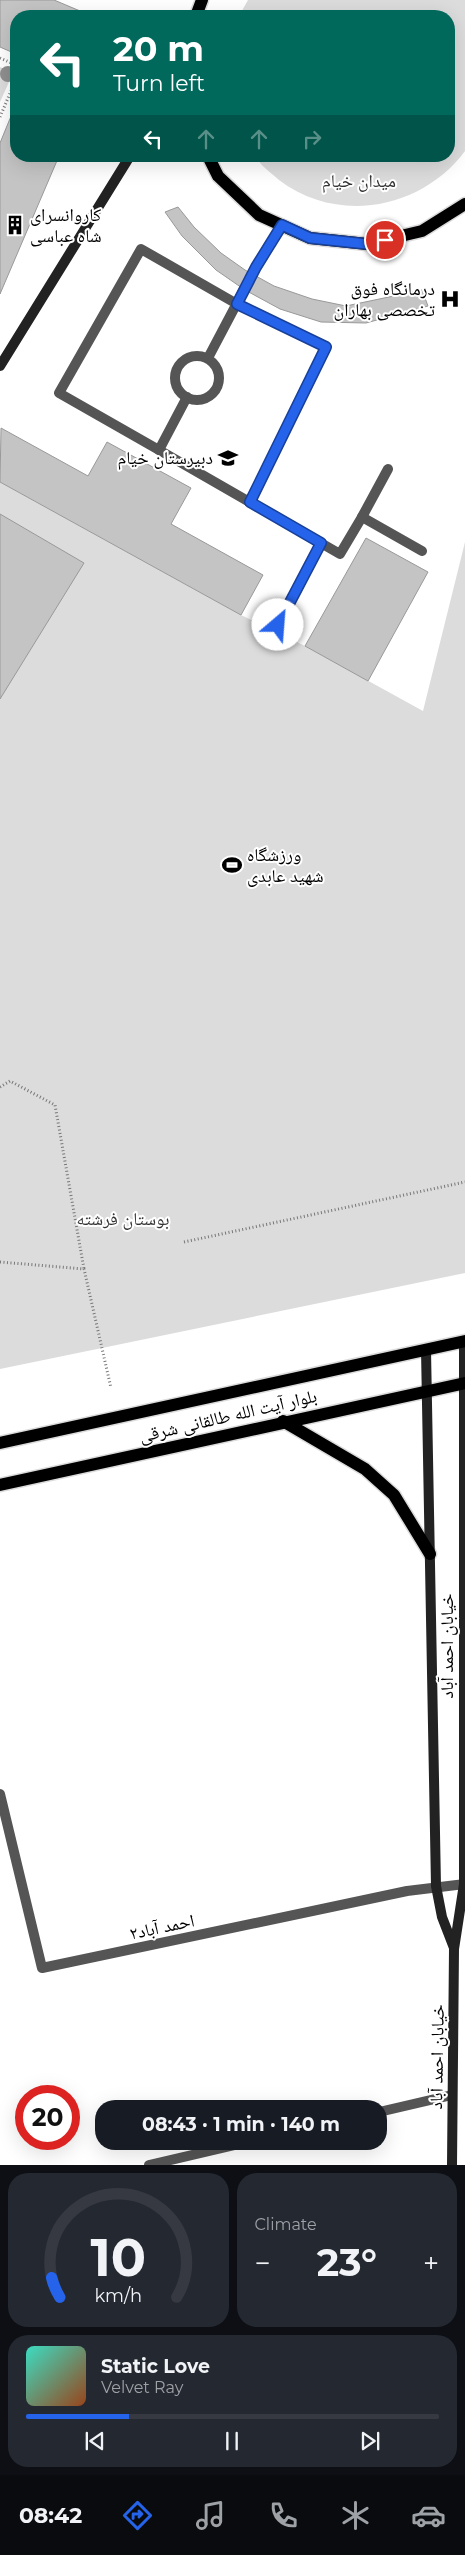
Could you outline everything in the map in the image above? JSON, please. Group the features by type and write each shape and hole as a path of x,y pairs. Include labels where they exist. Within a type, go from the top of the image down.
{"main road":[{"path":"0,366 126,162"},
{"path":"211,162 218,176 259,215 310,238 367,244 422,231 465,204"},
{"name":"بلوار آیت الله طالقانی شرقی","path":"0,1444 464,1341"},
{"name":"خیابان احمد آباد","path":"452,2165 454,1949 465,1884 464,1341"},
{"name":"خیابان احمد آباد","path":"426,1350 425,1391 436,1886 442,1917 454,1949"},
{"name":"بلوار آیت الله طالقانی شرقی","path":"0,1486 283,1421 464,1383"},
{"path":"283,1421 365,1468 394,1495 430,1554"}],"street":[{"path":"208,358 256,267 282,225"},
{"path":"250,502 326,347 237,304 141,249 59,393 340,554 388,469"},
{"path":"193,356 208,358 218,368 219,383 216,390 205,399 187,398 179,391 176,384 176,369 180,363 193,356"},
{"path":"159,450 187,398"},
{"path":"362,517 422,551"},
{"path":"278,625 321,543"},
{"name":"احمد آباد۲","path":"0,1794 42,1968 436,1886 465,1884"},
{"path":"387,2110 452,2095"},
{"path":"149,2165 213,2150"}],"path":[{"path":"0,117 10,93"},
{"path":"0,1087 10,1081 54,1105 84,1269 111,1388"},
{"path":"184,1242 465,1182"},
{"path":"0,1262 84,1269"}],"green space":[{"name":"میدان خیام","path":"248,0 465,0 465,151 447,171 426,186 403,198 378,204 352,206 327,203 302,194 279,180 260,162 455,162 455,10 242,10"},
{"path":"0,67 10,72 10,80 0,102"},
{"name":"ورزشگاه شهید عابدی","path":"0,482 241,615 305,646 423,711 465,542 465,1273 0,1369"}],"building":[{"path":"0,0 54,0 78,10 10,10 10,51 0,47"},
{"name":"کاروانسرای شاه عباسی","path":"10,119 10,162 56,162 0,294 0,143"},
{"path":"178,207 194,227 221,253 245,270 274,286 312,299 346,306 422,290 428,306 366,323 321,322 280,309 245,290 216,270 182,236 165,212"},
{"path":"1,428 88,476 107,442 191,488 171,524 263,575 241,615 0,482"},
{"path":"0,514 84,563 0,699"},
{"path":"366,538 428,572 368,681 305,646"}],"place":[{"name":"کاروانسرای شاه عباسی","path":"15,225"},
{"name":"درمانگاه فوق تخصصی بهاران","path":"450,299"},
{"name":"دبیرستان خیام","path":"228,458"},
{"name":"ورزشگاه شهید عابدی","path":"232,865"}],"route":[{"path":"278,625 321,543 250,502 326,347 237,304 256,267 282,225 310,238 367,244 385,240"}],"park label":[{"name":"بوستان فرشته","path":"123,1219"}]}
